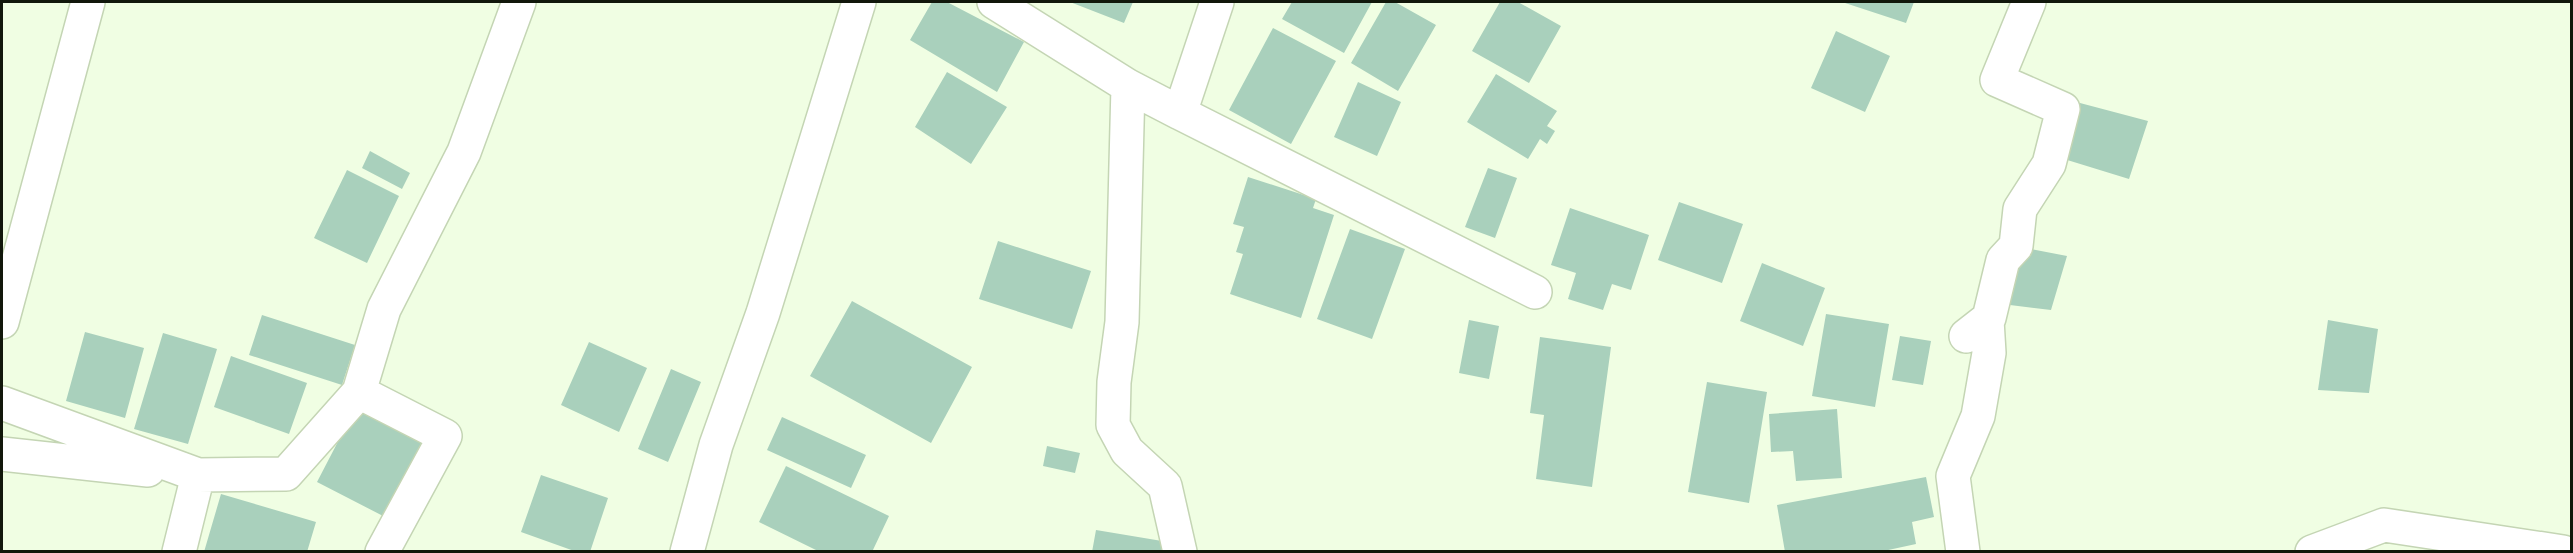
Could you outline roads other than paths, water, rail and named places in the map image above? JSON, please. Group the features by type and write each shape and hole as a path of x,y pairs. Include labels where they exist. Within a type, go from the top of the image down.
{"street":[{"path":"2,322 88,2"},
{"path":"2,454 198,475 286,474 359,392 384,309 464,152 519,2"},
{"path":"687,552 723,423 763,313 859,2"},
{"path":"994,2 1128,86 1535,292"},
{"path":"1180,113 1217,2"},
{"path":"1963,552 1953,476 1978,416 1989,353 1976,328 2003,260 2016,246 2020,209 2049,164 2063,109 1997,80 2029,2"},
{"path":"1128,86 1122,322 1114,382 1113,425 1127,450 1165,486 1180,552"},
{"path":"359,392 444,436 382,552"},
{"path":"2,403 198,475"},
{"path":"179,552 198,475"},
{"path":"2312,552 2384,525 2563,552"}]}
